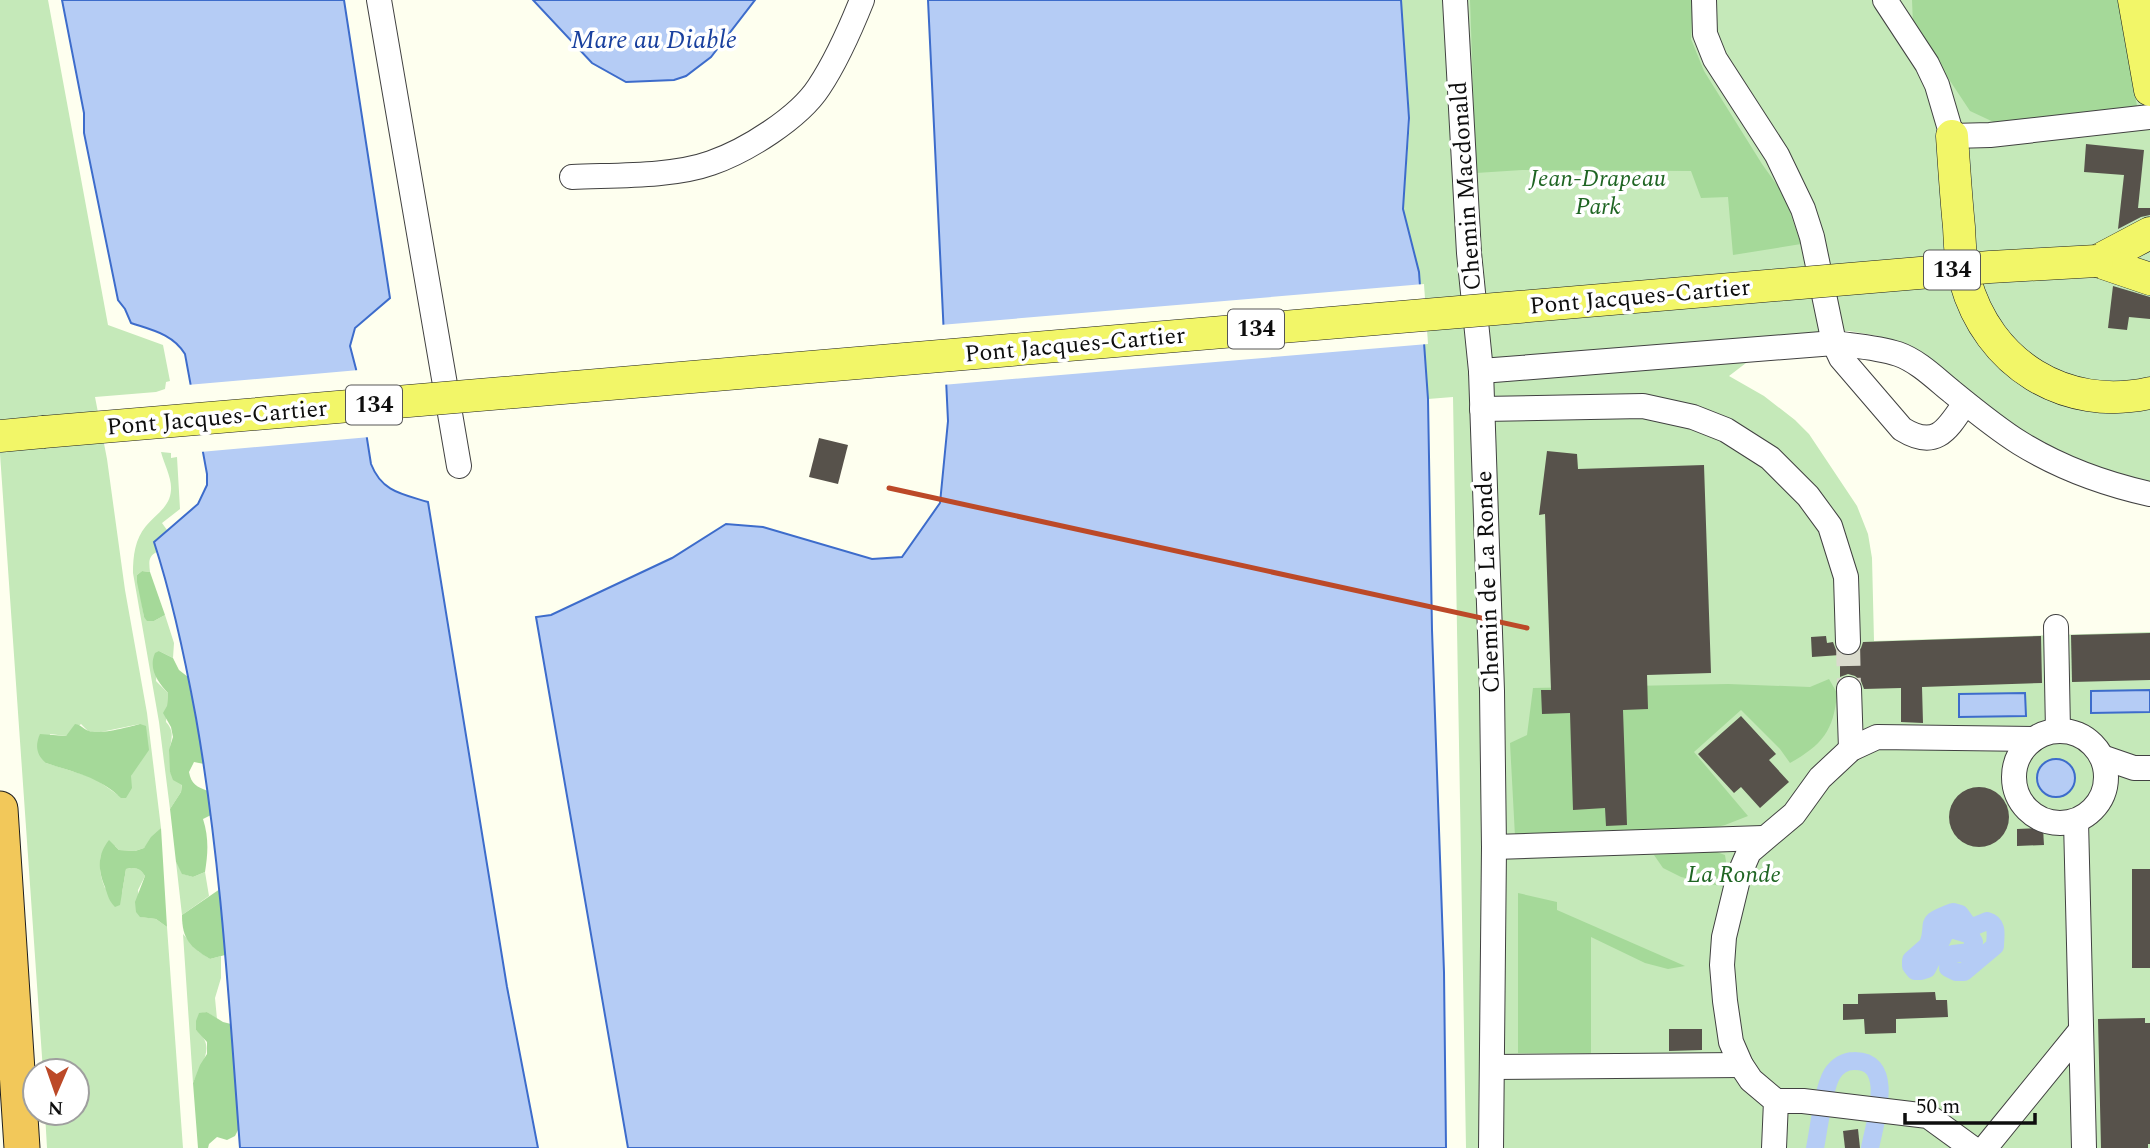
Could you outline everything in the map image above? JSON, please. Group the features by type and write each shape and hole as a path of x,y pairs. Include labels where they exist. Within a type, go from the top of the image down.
{"highway":[{"path":"0,809 22,1148"}],"main road":[{"path":"2135,8 2150,90"},
{"path":"1952,136 1964,278 1984,326 1996,343 2017,363 2055,387 2106,397 2150,393"},
{"path":"2097,261 2150,233"},
{"path":"2097,261 2150,279"},
{"name":"Pont Jacques-Cartier","path":"0,436 1990,267 2097,261 2150,262"}],"street":[{"path":"379,0 458,466"},
{"path":"572,177 669,172 710,164 752,143 787,121 818,89 848,36 862,0"},
{"name":"Chemin Macdonald","path":"1455,0 1469,253 1481,371"},
{"path":"1704,0 1704,34 1715,59 1777,155 1803,209 1812,237 1834,344 1841,358 1902,429 1913,436 1923,439 1939,436 1950,426 1965,404"},
{"path":"1887,2 1927,64 1937,85 1952,136 1990,135 2150,117"},
{"path":"1481,371 1834,344 1877,348 1900,355 1923,368 1965,404 2020,443 2095,478 2150,494"},
{"name":"Chemin de La Ronde","path":"1481,371 1492,691 1494,847 1491,1148"},
{"path":"1482,409 1643,406 1693,417 1726,430 1770,458 1808,496 1830,526 1846,577 1848,642"},
{"path":"2056,627 2058,731"},
{"path":"1849,689 1851,749"},
{"path":"1972,1148 1928,1116 1803,1101 1776,1101 1751,1080 1731,1042 1722,965 1724,937 1739,875 1749,852 1794,814 1820,778 1851,749 1877,737 2034,739 2058,731 2079,736 2092,744 2102,757 2106,772 2105,788 2100,802 2090,813 2076,821 2062,824 2034,815 2023,805 2015,784 2016,762 2034,739"},
{"path":"2102,757 2134,768 2150,768"},
{"path":"2076,821 2084,1148"},
{"path":"1494,847 1763,838"},
{"path":"1985,1148 2081,1030"},
{"path":"1492,1067 1741,1065"},
{"path":"1774,1148 1776,1101"}],"green space":[{"path":"0,0 48,0 108,325 163,345 170,381 166,382 165,389 156,392 95,397 147,713 161,828 144,848 135,851 119,850 115,846 101,855 100,868 105,888 122,893 126,869 135,868 141,871 145,876 138,890 141,917 156,919 167,927 183,1148 47,1148 46,1127 91,1127 91,1057 42,1057 0,454","holes":["81,724 88,731 96,733 140,724 131,776 118,795 94,778 46,763 50,734 66,736"]},
{"name":"La Ronde","path":"1401,0 2150,0 2150,483 2067,455 2028,434 2000,417 1904,345 1878,336 1849,331 1780,337 1729,376 1764,396 1809,434 1857,506 1868,534 1872,558 1874,641 2150,632 2150,1148 1466,1148 1453,397 1428,399 1419,272 1403,209 1410,122"},
{"path":"1470,0 1693,0 1691,39 1704,71 1784,195 1801,244 1733,255 1728,197 1701,198 1691,171 1522,170 1476,173"},
{"path":"1912,0 2150,0 2150,17 2125,38 2137,106 2000,125 1970,111 1913,25"},
{"path":"161,452 171,453 171,458 177,457 180,509 162,523 167,530 154,542 157,552 150,560 150,572 142,571 137,575 144,617 154,621 165,615 174,643 173,658 159,651 156,681 168,693 166,722 172,735 170,772 182,784 181,792 170,809 159,722 133,573 139,536 165,506 170,496 170,481"},
{"path":"142,571 150,572 165,615 154,621 147,621 144,617 137,582 137,575"},
{"path":"159,651 173,658 179,670 188,677 204,764 194,762 189,772 195,784 208,791 211,815 203,819 207,846 205,872 193,877 182,874 176,862 170,809 181,792 182,785 173,780 170,772 169,750 173,737 163,713 167,706 168,693 153,670 153,659"},
{"path":"1829,679 1837,693 1829,727 1818,743 1790,763 1780,749 1741,710 1694,752 1748,816 1695,832 1515,836 1510,743 1527,735 1533,688 1728,684 1810,687"},
{"path":"75,724 94,732 140,724 146,726 149,750 131,776 132,788 126,798 121,798 95,780 46,763 40,757 37,742 40,734 66,736"},
{"path":"161,828 167,927 156,919 140,917 136,912 135,902 145,876 141,871 135,868 126,869 120,905 115,907 108,896 100,869 102,851 109,840 119,850 135,851 144,848"},
{"path":"1714,851 1725,855 1727,868 1724,887 1681,877 1663,868 1654,855"},
{"path":"176,862 183,874 193,877 205,872 209,896 182,915"},
{"path":"220,889 225,955 210,959 188,942 182,915"},
{"path":"1518,893 1557,902 1557,910 1685,966 1668,969 1645,963 1591,937 1591,1053 1518,1053"},
{"path":"183,934 198,951 210,959 221,956 221,978 215,998 217,1019 207,1012 199,1014 196,1030 206,1042 206,1049 193,1083"},
{"path":"207,1012 231,1024 239,1128 235,1136 227,1140 217,1137 208,1148 198,1148 193,1083 207,1054 207,1042 196,1030 196,1021 199,1013"}],"water":[{"path":"62,0 344,0 390,298 355,328 350,346 371,464 387,486 428,502 507,987 538,1148 240,1148 223,932 205,771 183,651 154,542 198,504 207,485 207,474 185,354 168,337 131,323 118,300 84,133 84,113"},
{"name":"Mare au Diable","path":"533,0 755,0 711,57 686,76 674,80 626,82 592,63"},
{"path":"928,0 1401,0 1409,118 1403,209 1419,272 1428,399 1432,630 1444,972 1446,1148 628,1148 536,617 551,615 672,558 726,524 763,527 872,559 902,557 940,503 948,421"},
{"path":"2150,690 2150,712 2091,713 2091,691"},
{"path":"2025,693 2026,716 1959,717 1959,694"},
{"path":"2056,759 2069,765 2075,778 2069,791 2056,797 2043,791 2037,778 2043,765"}],"pier":[{"path":"1424,284 1428,344 942,385 940,325"},
{"path":"359,370 370,437 200,452 187,385"}],"building":[{"path":"2086,144 2144,150 2138,208 2150,208 2150,215 2118,229 2124,175 2084,172"},
{"path":"2113,286 2150,297 2150,319 2129,317 2127,330 2108,328"},
{"path":"819,438 848,445 838,484 809,477"},
{"path":"1547,451 1577,454 1578,469 1704,465 1711,673 1647,675 1648,709 1623,710 1627,825 1606,826 1605,808 1573,810 1570,713 1542,714 1541,690 1551,690 1545,514 1539,515"},
{"path":"2150,633 2150,680 2072,682 2071,635"},
{"path":"1826,636 1827,643 1833,642 1840,655 1812,657 1811,637"},
{"path":"2041,636 2042,683 1922,687 1923,723 1901,722 1901,688 1864,689 1855,676 1848,674 1840,677 1840,655 1848,657 1856,654 1863,642"},
{"path":"1741,716 1776,754 1769,760 1789,782 1760,808 1741,787 1734,793 1698,754"},
{"path":"1973,787 1985,787 2001,795 2007,805 2007,829 2001,839 1985,847 1973,847 1957,839 1949,823 1949,811 1957,795"},
{"path":"2043,828 2044,845 2017,846 2017,829"},
{"path":"2132,869 2150,869 2150,968 2132,968"},
{"path":"1935,992 1936,1000 1947,1000 1948,1017 1896,1019 1896,1033 1865,1034 1864,1019 1843,1020 1843,1004 1858,1004 1858,994"},
{"path":"2145,1018 2145,1023 2150,1023 2150,1144 2148,1148 2101,1148 2098,1019"},
{"path":"1669,1029 1702,1029 1702,1050 1669,1051"},
{"path":"1858,1129 1860,1148 1845,1148 1843,1131"}],"waterway":[{"path":"1953,912 1960,914 1968,925 1975,926 1987,921 1991,923 1996,931 1995,946 1964,972 1956,972 1948,968 1949,958 1953,954 1970,952 1974,942 1970,935 1951,929 1945,933 1927,969 1915,971 1911,960 1928,945 1933,921 1953,912"},
{"path":"1815,1148 1824,1099 1832,1074 1839,1066 1854,1061 1867,1064 1875,1071 1879,1082 1880,1096 1870,1148"}],"tunnel":[{"path":"1848,642 1849,689"}],"railway":[{"path":"889,488 1527,628"}],"park label":[{"name":"Jean-Drapeau Park","path":"1598,193"}]}
